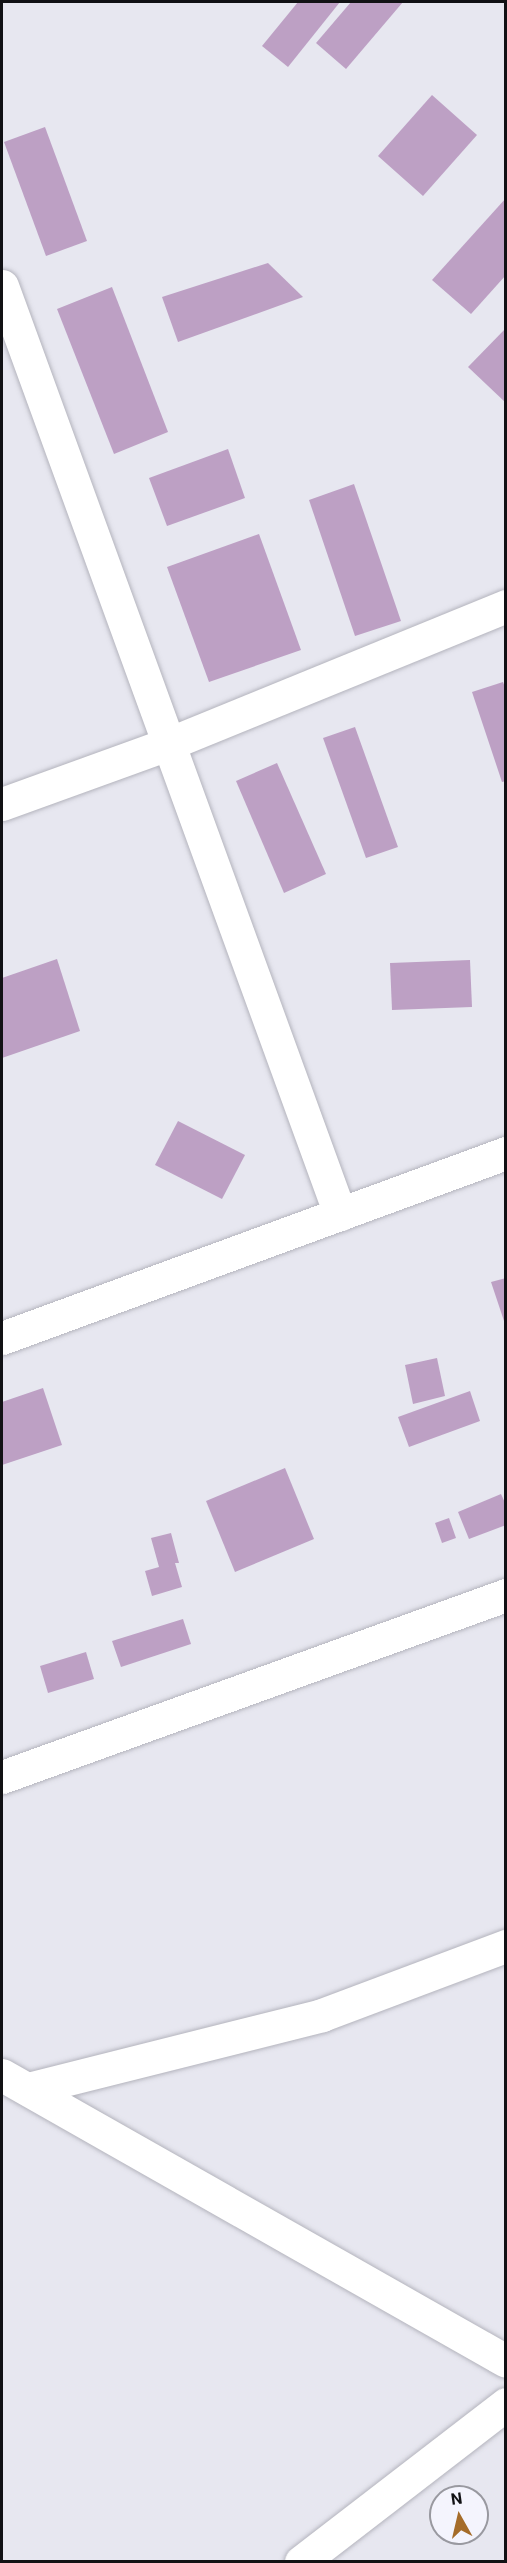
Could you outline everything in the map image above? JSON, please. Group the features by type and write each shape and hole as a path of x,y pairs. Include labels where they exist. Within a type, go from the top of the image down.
{"street":[{"path":"2,286 340,1214"},
{"path":"2,804 168,744 506,606"},
{"path":"2,1338 506,1153"},
{"path":"2,1777 506,1595"},
{"path":"15,2082 322,2015 506,1946"},
{"path":"15,2082 506,2361"},
{"path":"301,2562 506,2404"}],"building":[{"path":"298,2 340,2 288,67 262,46"},
{"path":"351,2 403,2 346,69 316,43"},
{"path":"432,95 477,135 423,196 378,156"},
{"path":"45,127 87,241 46,256 4,142"},
{"path":"506,198 506,275 471,314 432,280"},
{"path":"268,263 303,297 178,342 162,297"},
{"path":"112,287 168,432 114,454 57,309"},
{"path":"506,328 506,403 468,367"},
{"path":"228,449 245,498 167,526 149,478"},
{"path":"354,484 401,621 355,636 309,500"},
{"path":"259,534 301,650 209,682 167,567"},
{"path":"503,682 506,690 506,781 502,782 472,692"},
{"path":"355,727 398,847 366,858 323,738"},
{"path":"277,763 326,874 284,893 236,781"},
{"path":"57,959 80,1031 2,1058 2,978"},
{"path":"470,960 472,1007 392,1010 390,963"},
{"path":"178,1121 245,1155 222,1199 155,1165"},
{"path":"506,1278 506,1324 505,1324 491,1282"},
{"path":"437,1358 445,1396 413,1404 405,1365"},
{"path":"43,1388 62,1445 2,1465 2,1402"},
{"path":"470,1391 480,1421 409,1447 398,1417"},
{"path":"285,1468 314,1539 235,1572 206,1501"},
{"path":"501,1494 506,1505 506,1525 469,1539 458,1512"},
{"path":"449,1518 456,1538 442,1543 435,1523"},
{"path":"171,1533 179,1563 175,1563 182,1587 152,1596 145,1571 159,1567 151,1538"},
{"path":"183,1619 191,1644 121,1667 112,1641"},
{"path":"86,1652 94,1679 48,1693 40,1666"}]}
